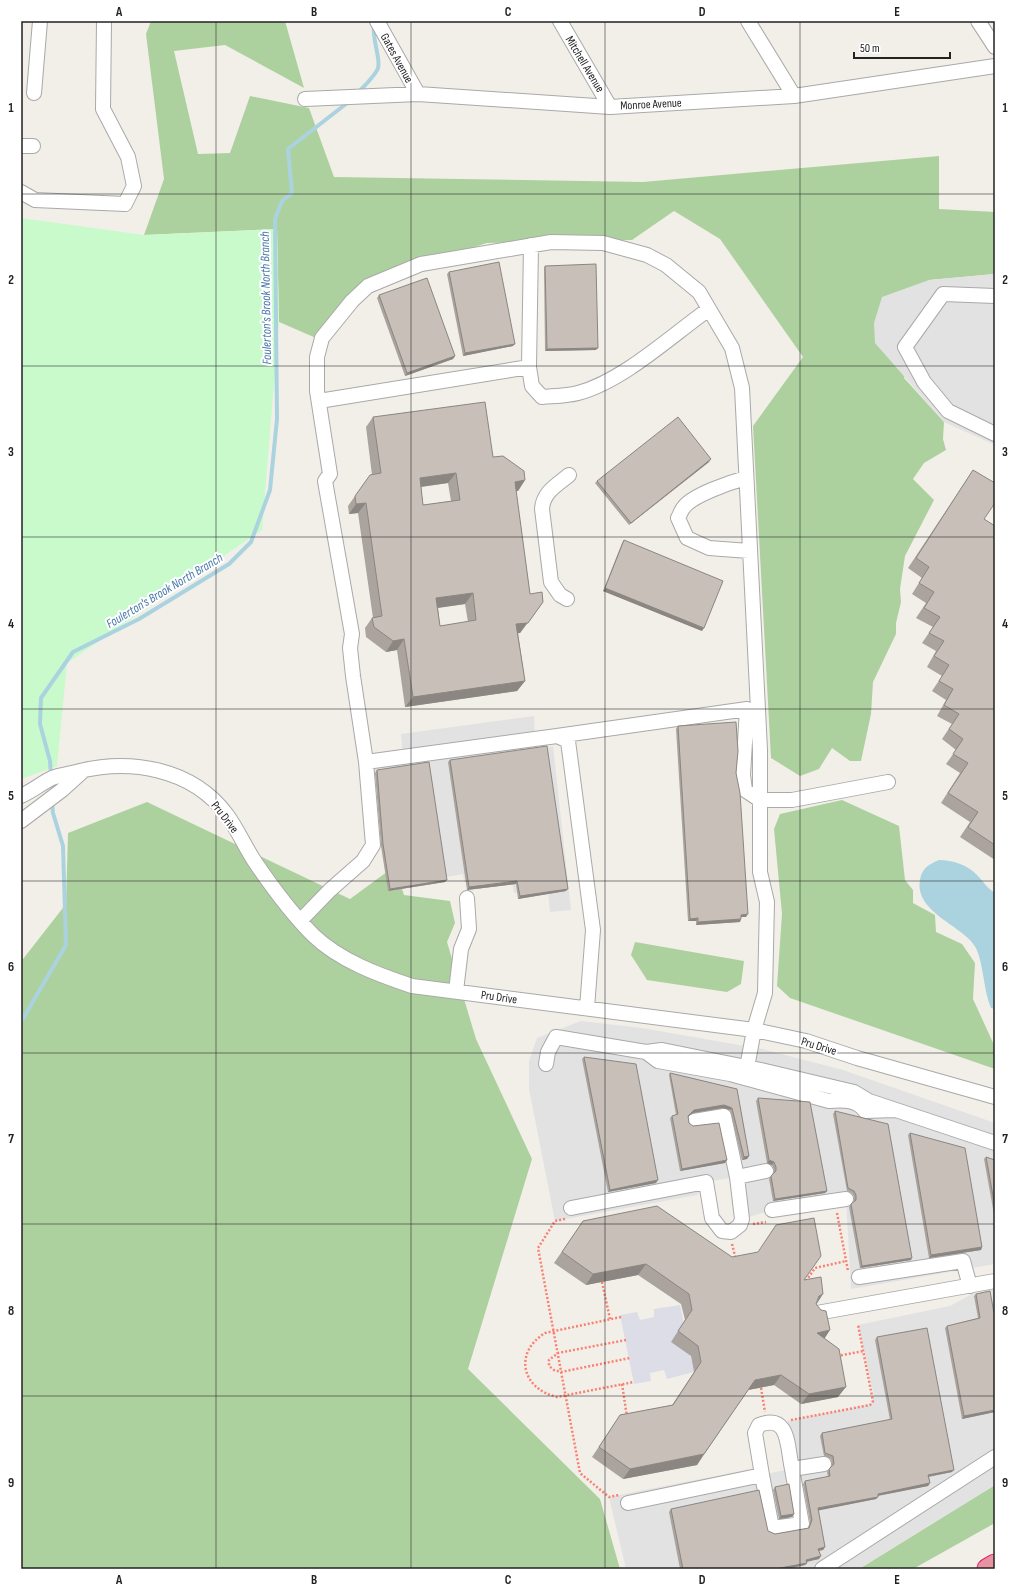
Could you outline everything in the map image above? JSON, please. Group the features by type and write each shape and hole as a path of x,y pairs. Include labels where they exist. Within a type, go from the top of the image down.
{"highway":[{"path":"988,1569 995,1565"}],"street":[{"path":"34,93 40,21"},
{"path":"21,192 35,200 125,204 134,186 128,157 103,109 104,21"},
{"name":"Mitchell Avenue","path":"560,21 610,106"},
{"path":"748,21 794,96"},
{"path":"978,21 995,47"},
{"name":"Gates Avenue","path":"379,25 418,94"},
{"name":"Monroe Avenue","path":"305,99 418,94 610,106 794,96 995,66"},
{"path":"300,921 330,890 363,861 373,845 366,762 350,648 352,634 325,481 330,474 319,401 317,357 322,338 352,301 368,286 421,264 551,242 603,244 647,255 666,265 699,292 732,348 742,388 760,750 760,872 767,902 765,993 754,1030 746,1072"},
{"path":"531,245 530,367 532,386 542,397 578,393 606,382 638,362 709,308"},
{"path":"995,296 943,294 905,347 924,382 948,411 995,434"},
{"path":"319,401 530,367"},
{"path":"567,599 560,594 551,582 542,502 546,494 569,475"},
{"path":"746,478 724,484 704,494 684,506 678,518 687,538 709,548 749,552"},
{"path":"366,762 747,709 743,774 745,790 760,800 792,800 888,782"},
{"path":"558,736 568,741 593,930 587,1008"},
{"name":"Pru Drive","path":"21,796 53,778 111,765 148,768 174,775 197,787 226,814 255,862 300,921 315,937 343,956 373,973 412,986 754,1030 806,1041 857,1058 995,1096"},
{"path":"21,821 62,790 84,770"},
{"path":"456,991 461,949 469,928 466,898"},
{"path":"546,1064 548,1052 556,1037 646,1052 662,1050 746,1072 854,1092 869,1101 995,1143"},
{"path":"570,1213 706,1182 712,1218 722,1231 731,1232 740,1225 742,1219 737,1177 724,1116 694,1121"},
{"path":"737,1177 766,1171"},
{"path":"772,1215 846,1199"},
{"path":"854,1276 964,1260 970,1286"},
{"path":"817,1313 995,1281"},
{"path":"767,1422 775,1422 781,1426 784,1432 792,1469 802,1524 789,1527 772,1528 755,1433 759,1425 767,1422"},
{"path":"822,1569 995,1457"},
{"path":"792,1469 824,1464"},
{"path":"626,1498 762,1475"}],"path":[{"path":"834,1210 838,1215 846,1261 854,1276"},
{"path":"570,1213 555,1221 538,1248 580,1473 609,1497 626,1498"},
{"path":"749,1225 772,1215"},
{"path":"731,1239 737,1265"},
{"path":"804,1284 816,1268 846,1261"},
{"path":"602,1282 610,1319"},
{"path":"621,1316 553,1330 535,1339 524,1358 530,1381 545,1394 557,1397 634,1382"},
{"path":"787,1421 870,1405 874,1401 858,1325"},
{"path":"626,1340 558,1353 549,1360 549,1366 554,1370 561,1372 630,1358"},
{"path":"831,1357 864,1351"},
{"path":"622,1384 628,1422"},
{"path":"761,1388 766,1412"},
{"path":"760,1415 766,1412 772,1414"}],"green space":[{"path":"151,21 285,21 304,88 225,45 174,51 198,154 230,153 250,96 309,108 334,177 643,182 939,156 939,209 995,212 995,274 929,280 904,378 944,422 943,439 946,450 924,463 913,479 934,500 905,556 900,589 901,602 896,623 896,634 873,682 871,714 861,761 850,761 832,748 819,769 800,776 771,758 753,426 803,357 720,239 674,211 632,240 487,243 365,282 316,338 279,322 277,229 144,235 164,179 146,34"},
{"path":"21,218 144,235 277,229 279,322 262,530 67,663 57,766 21,779"},
{"path":"842,800 899,826 905,880 913,890 913,903 935,915 936,932 962,944 975,963 973,999 995,1047 995,1069 790,998 777,986 782,914 774,829 780,814"},
{"path":"147,802 350,899 395,866 404,895 450,901 455,923 447,942 476,1039 532,1159 468,1369 600,1499 620,1569 21,1569 21,959 23,959 66,904 68,833"},
{"path":"635,942 744,961 741,984 727,992 647,980 631,955"},
{"path":"995,1485 995,1523 913,1569 859,1569"}],"shaded area":[{"path":"995,274 995,445 944,422 875,343 874,323 882,297 929,280"},
{"path":"534,716 535,749 553,746 571,910 550,912 548,891 514,893 512,881 464,882 463,874 408,884 389,884 373,761 403,756 401,734"},
{"path":"581,1021 642,1028 762,1049 843,1070 995,1123 995,1264 851,1289 846,1199 772,1210 742,1219 736,1177 706,1182 697,1195 555,1221 529,1089 529,1061 537,1038"},
{"path":"995,1289 995,1485 859,1569 626,1569 609,1497 746,1470 762,1475 799,1467 787,1421 871,1404 874,1396 858,1325 950,1306 972,1294"},
{"path":"680,1305 694,1372 667,1379 664,1370 650,1373 651,1381 634,1384 620,1315 637,1312 640,1320 654,1317 654,1309"}],"water":[{"path":"939,860 954,862 969,868 995,893 995,1009 991,1008 988,1001 981,962 976,948 962,933 932,910 920,891 922,872 929,865"}],"building":[{"path":"499,262 515,344 465,353 449,272"},
{"path":"596,264 598,348 547,349 545,266"},
{"path":"427,278 455,356 407,373 379,295"},
{"path":"485,402 493,457 503,456 524,471 525,480 515,482 530,594 542,592 543,602 528,623 516,624 525,681 413,697 404,639 393,641 374,627 372,618 382,616 366,503 356,504 355,496 370,475 381,473 373,417","holes":["456,473 460,500 423,505 420,478","473,593 476,620 440,626 436,598"]},
{"path":"678,417 711,459 631,523 597,481"},
{"path":"973,470 995,483 995,503 984,519 995,526 995,845 968,827 978,812 948,793 968,763 953,754 963,739 949,729 959,714 944,705 953,689 939,681 949,665 934,656 944,641 929,633 940,617 924,608 934,592 919,583 929,567 916,558"},
{"path":"624,540 723,581 704,628 605,588"},
{"path":"736,722 738,751 736,773 740,793 748,914 741,915 741,919 698,922 698,918 690,919 678,726"},
{"path":"547,746 568,889 520,896 517,881 469,887 450,760"},
{"path":"429,762 447,880 390,889 383,844 377,770"},
{"path":"584,1057 636,1064 658,1180 610,1190"},
{"path":"670,1073 737,1089 749,1156 744,1157 732,1108 724,1105 694,1110 688,1116 689,1123 693,1126 719,1123 727,1160 682,1169 672,1116 678,1114"},
{"path":"758,1098 810,1102 827,1191 775,1199 771,1176 776,1171 776,1167 774,1162 769,1160"},
{"path":"835,1111 888,1124 912,1258 862,1266 851,1204 856,1200 856,1195 854,1191 848,1188"},
{"path":"910,1133 965,1148 982,1247 931,1255"},
{"path":"986,1157 995,1160 995,1207"},
{"path":"657,1206 732,1257 758,1252 776,1225 814,1218 821,1256 804,1280 821,1277 823,1294 819,1296 816,1304 821,1310 826,1311 830,1330 817,1333 839,1349 846,1387 809,1394 781,1375 755,1380 704,1454 630,1469 599,1447 620,1415 673,1405 701,1362 698,1346 678,1331 692,1310 689,1294 646,1264 593,1274 562,1252 583,1221"},
{"path":"990,1291 995,1313 995,1410 964,1416 947,1326 980,1318 976,1294"},
{"path":"927,1328 954,1470 928,1475 930,1483 878,1494 878,1497 818,1508 825,1547 818,1549 821,1556 806,1560 807,1563 775,1569 683,1569 671,1509 759,1490 768,1531 775,1534 809,1528 812,1520 805,1481 830,1476 829,1469 834,1464 833,1456 825,1453 822,1433 892,1419 877,1337"},
{"path":"789,1484 794,1514 781,1516 775,1487"}],"waterway":[{"name":"Foulerton's Brook North Branch","path":"358,93 377,71 379,64 374,37 374,25"},
{"name":"Foulerton's Brook North Branch","path":"51,775 50,761 40,724 41,698 73,652 139,619 229,564 251,542 270,490 277,419 275,219 282,201 292,193 288,149 351,100"},
{"name":"Foulerton's Brook North Branch","path":"21,1022 66,945 63,846 53,813 52,802"}]}
